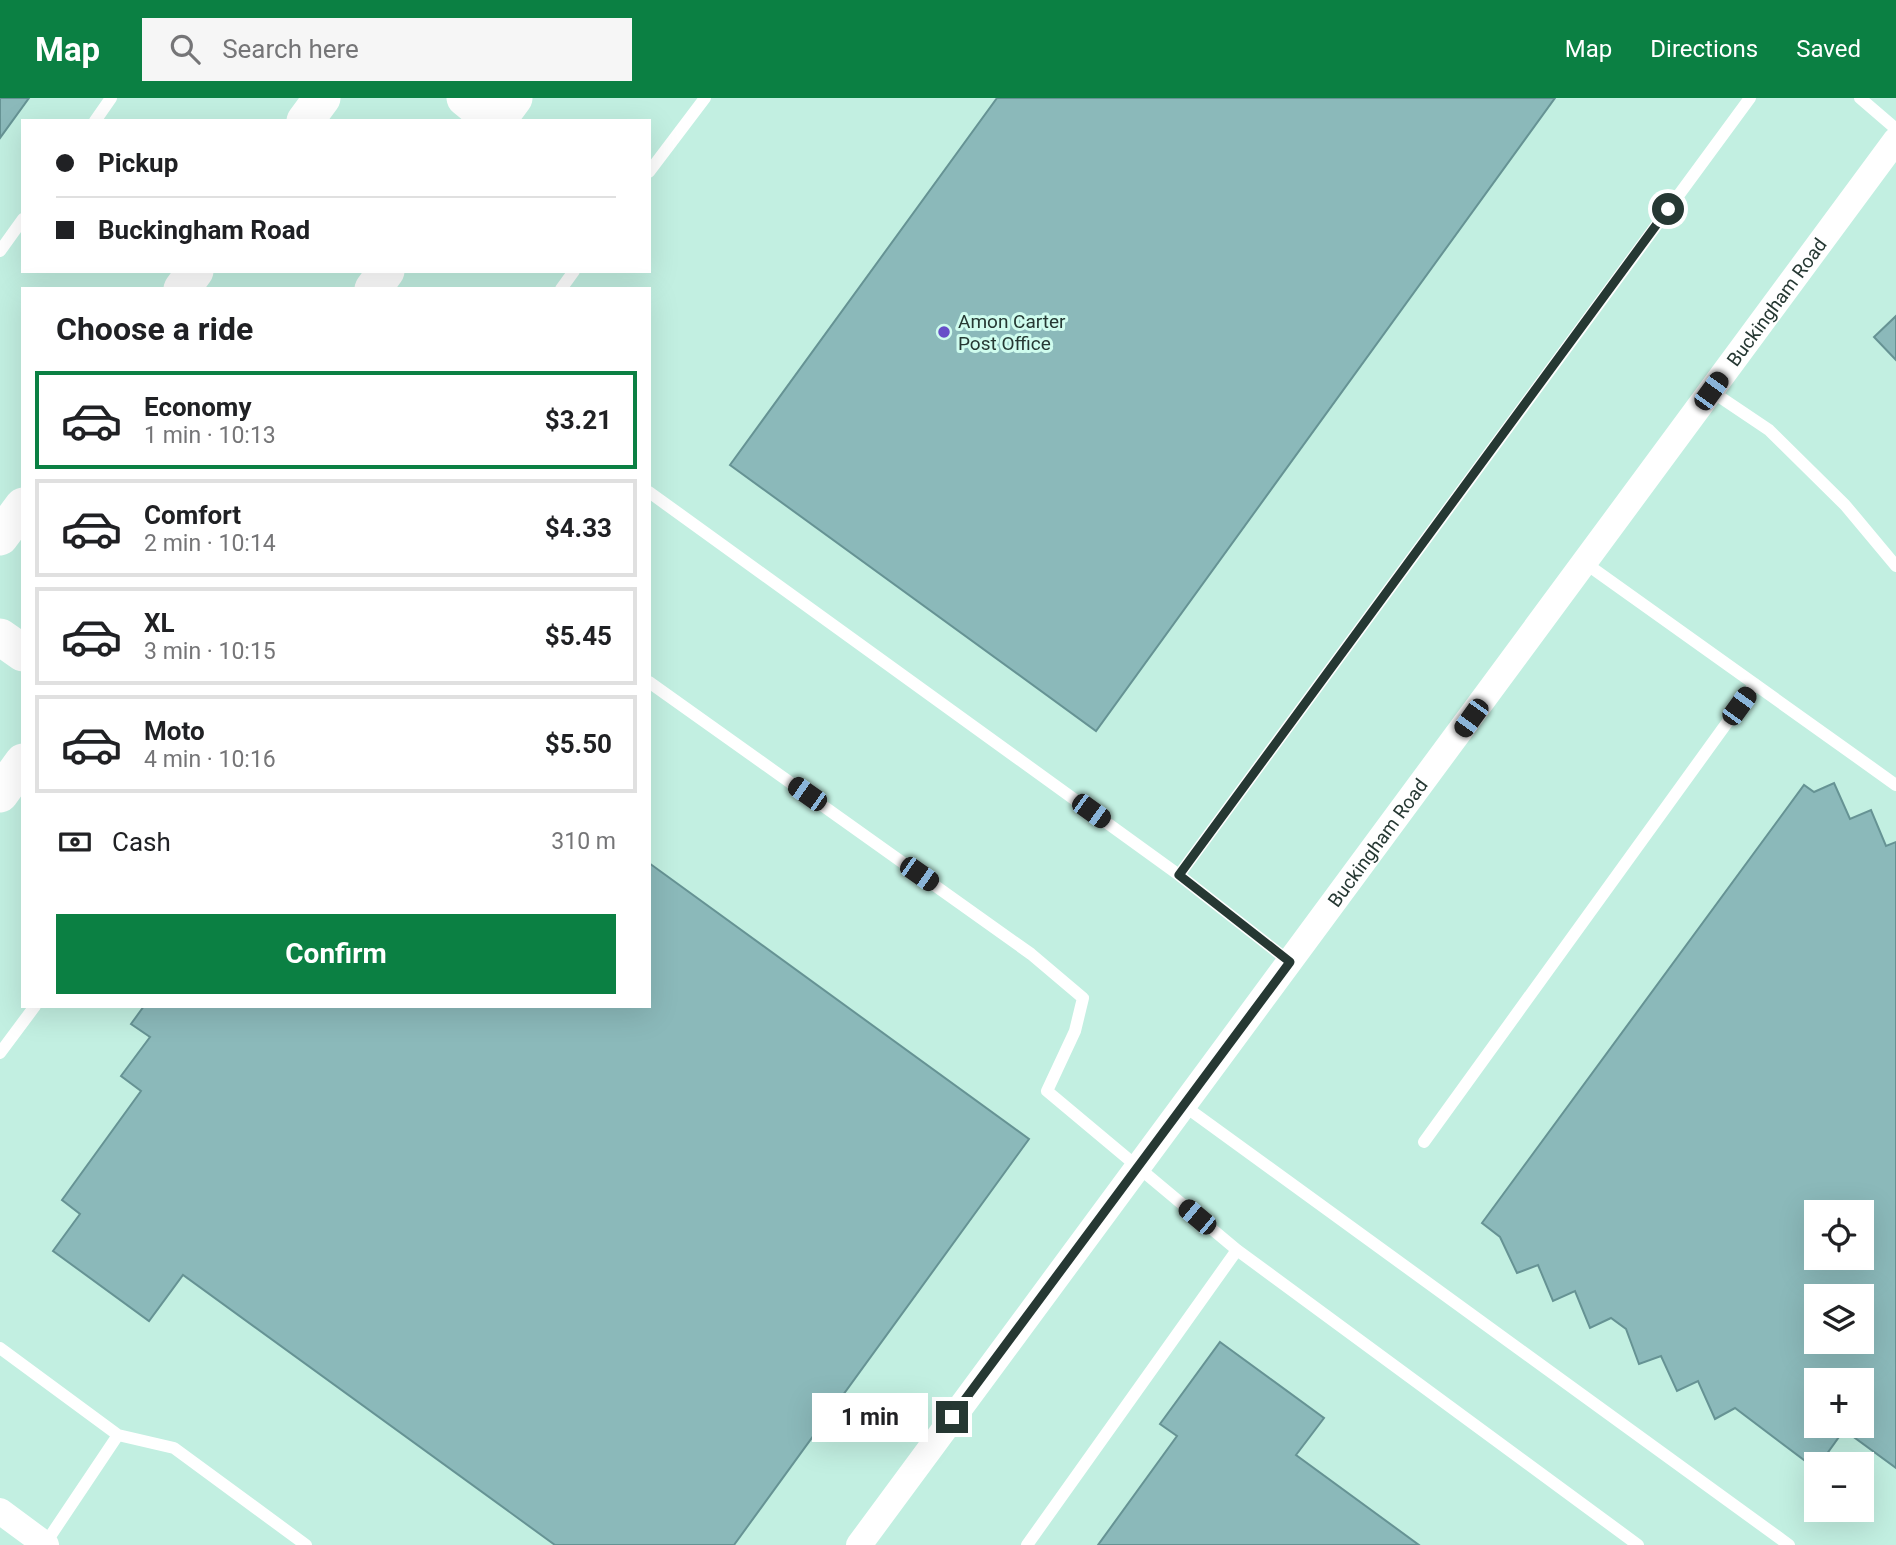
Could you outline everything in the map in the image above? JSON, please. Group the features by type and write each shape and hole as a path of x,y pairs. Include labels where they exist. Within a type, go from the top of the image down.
{"street":[{"path":"306,119 322,98"},
{"path":"465,98 492,119"},
{"path":"497,119 514,98"},
{"name":"Buckingham Road","path":"859,1545 1896,140"},
{"path":"0,537 21,509"},
{"path":"0,637 21,652"},
{"path":"0,794 21,765"},
{"path":"0,1511 46,1545"}],"lane":[{"path":"96,119 111,98"},
{"path":"651,169 705,98"},
{"path":"1179,875 1750,98"},
{"path":"1860,98 1896,129"},
{"path":"0,251 21,222"},
{"path":"1711,391 1769,430 1845,505 1896,566"},
{"path":"651,493 1179,875 1290,962"},
{"path":"1585,563 1896,785"},
{"path":"651,683 1031,954 1083,998 1074,1031 1047,1091 1237,1250 1639,1545"},
{"path":"1424,1142 1755,684"},
{"path":"0,1054 34,1008"},
{"path":"1183,1105 1789,1545"},
{"path":"1027,1545 1237,1250"},
{"path":"0,1348 118,1435 174,1448 306,1545"},
{"path":"46,1545 118,1435"}],"building":[{"path":"0,98 29,98 0,138"},
{"path":"997,98 1555,98 1096,731 730,465"},
{"path":"1896,316 1896,360 1874,337"},
{"path":"1834,783 1850,819 1871,810 1886,846 1896,842 1896,1468 1855,1438 1874,1438 1874,1368 1804,1368 1804,1438 1838,1438 1828,1452 1804,1452 1804,1460 1735,1408 1715,1419 1698,1381 1677,1391 1661,1356 1639,1364 1626,1329 1611,1318 1590,1328 1575,1291 1553,1301 1538,1265 1517,1273 1500,1237 1482,1223 1804,785 1814,792"},
{"path":"651,864 1029,1139 734,1545 555,1545 183,1275 149,1321 53,1251 80,1214 62,1200 141,1091 121,1076 150,1037 131,1024 143,1008 651,1008"},
{"path":"1220,1342 1324,1418 1296,1455 1419,1545 1098,1545 1177,1436 1160,1424"}],"place":[{"name":"Amon Carter Post Office","path":"944,332"}],"route":[{"path":"952,1417 1290,962 1179,875 1668,209"}]}
